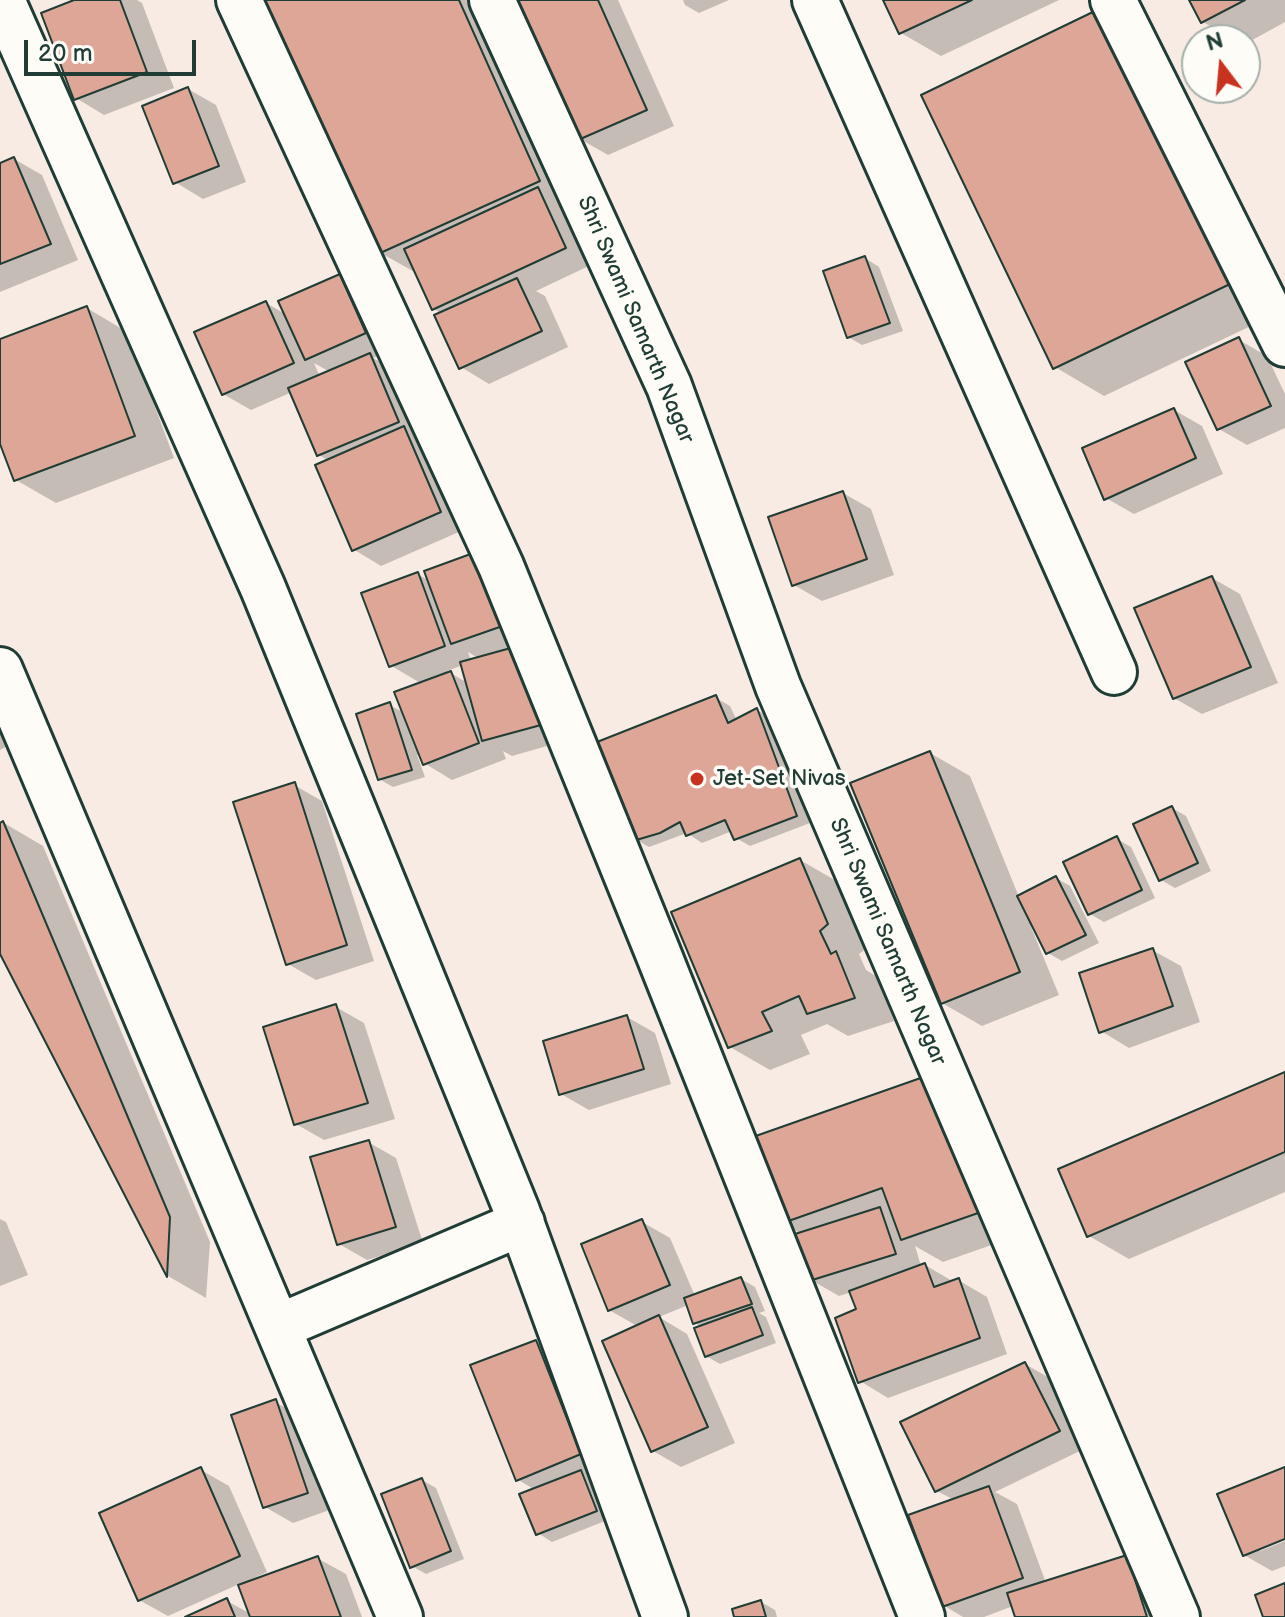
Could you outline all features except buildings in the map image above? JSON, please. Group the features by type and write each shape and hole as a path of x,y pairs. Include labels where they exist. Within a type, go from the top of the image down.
{"street":[{"path":"2,0 263,588 522,1223 665,1617"},
{"path":"239,0 501,566 922,1617"},
{"name":"Shri Swami Samarth Nagar","path":"492,0 669,386 778,686 1177,1617"},
{"path":"815,0 1114,672"},
{"path":"1113,0 1285,344"},
{"path":"0,670 400,1617"},
{"path":"278,1327 522,1223"}],"place":[{"name":"Jet-Set Nivas","path":"697,779"}]}
